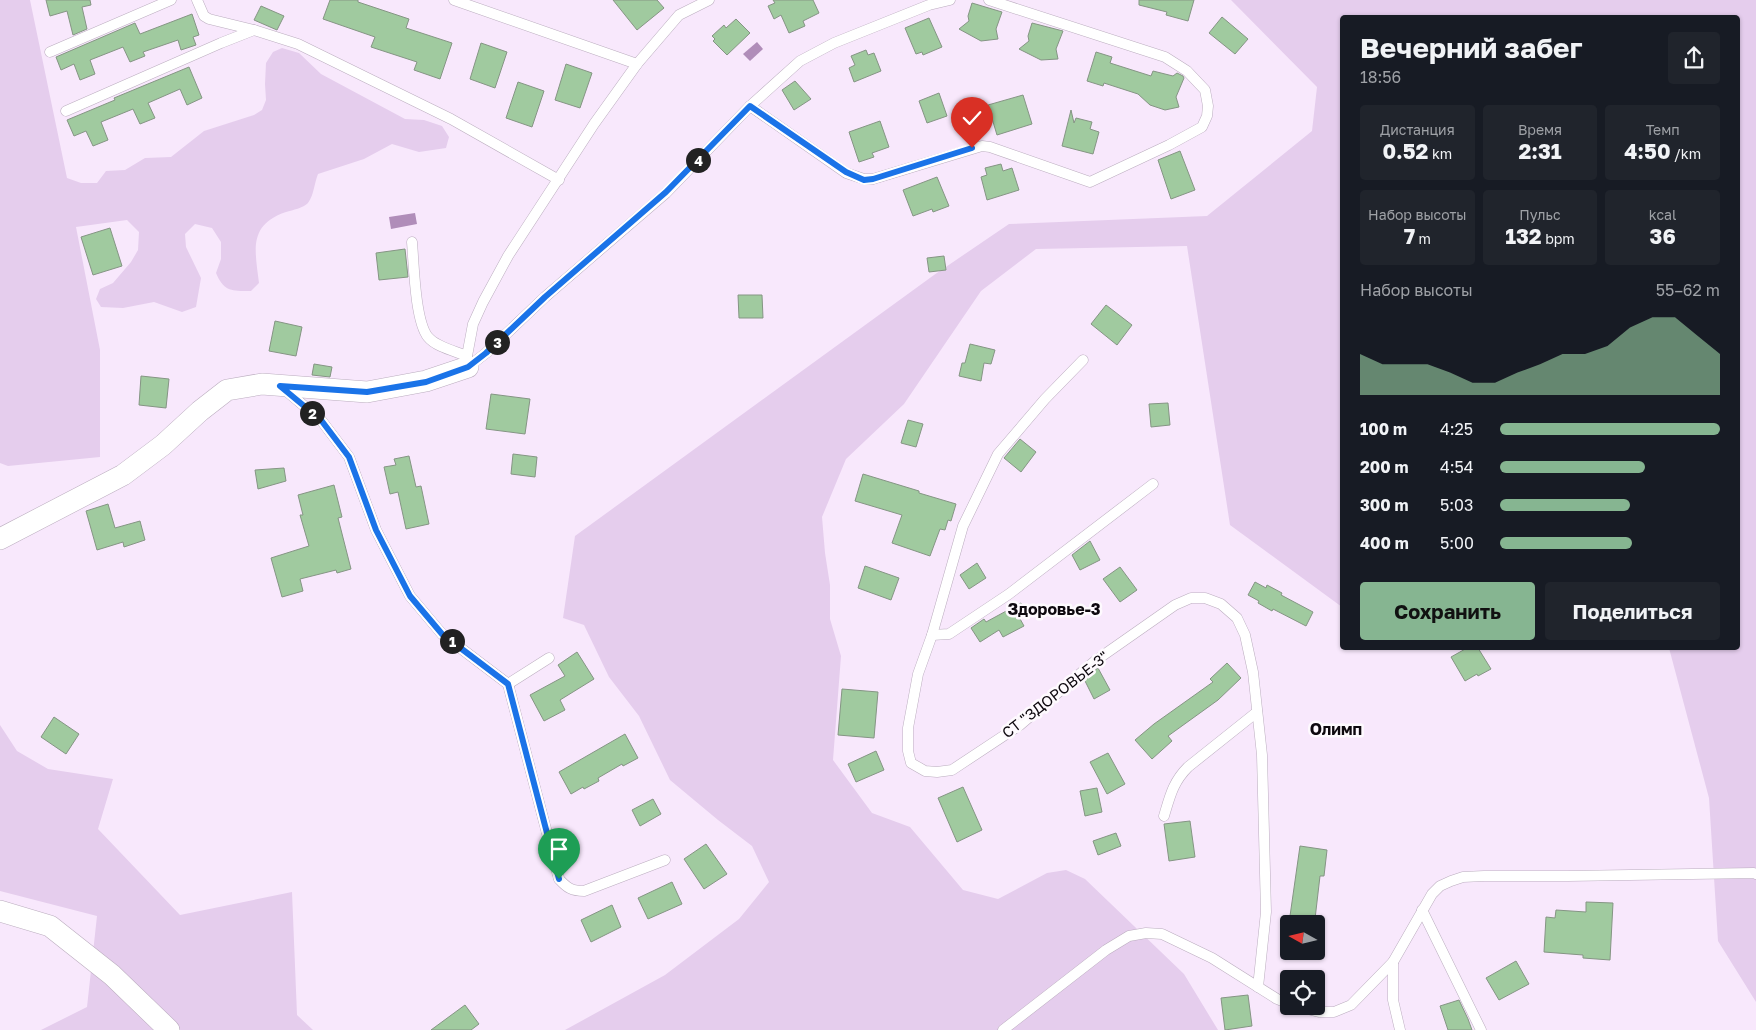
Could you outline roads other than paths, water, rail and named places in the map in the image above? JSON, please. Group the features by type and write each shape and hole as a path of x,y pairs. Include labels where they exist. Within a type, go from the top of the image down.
{"street":[{"path":"0,539 123,475 164,445 200,411 227,390 262,384 367,392 426,382 467,362"},
{"path":"0,911 50,926 112,976 169,1030"}],"lane":[{"path":"50,52 171,0"},
{"path":"198,0 204,16 209,19 254,30 298,44 452,119 559,180"},
{"path":"454,0 637,64"},
{"path":"467,362 473,324 483,302 508,256 600,116 637,64 679,15 708,0"},
{"path":"467,362 486,353 545,297 666,192 750,106 800,61 834,42 929,6 950,0"},
{"path":"750,106 846,172 864,180 873,179 982,146 990,147 1090,182 1169,145 1202,127 1207,116 1208,106 1205,90 1187,70 1156,54 989,0"},
{"path":"66,111 254,30"},
{"path":"412,242 420,322 429,338 467,362"},
{"name":"СТ \"ЗДОРОВЬЕ-3\"","path":"1083,360 1044,399 998,454 963,526 932,635 918,674 908,728 908,751 911,763 925,770 938,772 952,770 1020,725 1095,661 1174,605 1190,598 1205,598 1221,604 1237,618 1242,626 1253,672 1262,754 1266,912 1258,988"},
{"path":"280,386 321,420 349,457 376,530 410,596 442,634 508,684 559,879 567,888 575,891 584,891 665,860"},
{"path":"932,635 949,634 1009,594 1153,484"},
{"path":"508,684 549,658"},
{"path":"1164,816 1178,776 1257,712"},
{"path":"1325,1012 1334,1012 1351,1005 1393,962 1432,894 1440,886 1451,880 1463,877 1756,874"},
{"path":"1422,910 1482,1030"},
{"path":"1003,1030 1106,950 1129,936 1146,933 1162,934 1212,958 1280,1000"},
{"path":"1393,962 1393,1000 1400,1030"}],"district":[{"name":"Здоровье-3","path":"1054,609"},
{"name":"Олимп","path":"1336,729"}]}
